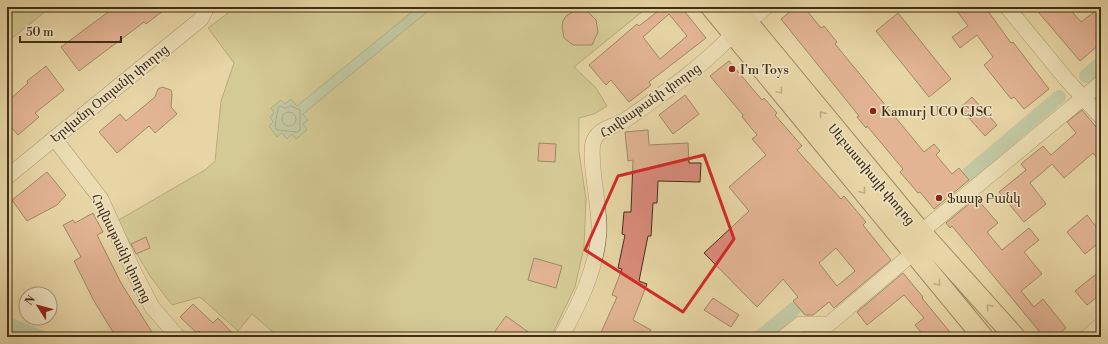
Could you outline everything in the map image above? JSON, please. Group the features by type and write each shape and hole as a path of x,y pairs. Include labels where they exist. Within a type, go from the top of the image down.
{"main road":[{"name":"Սեբաստիայի փողոց","path":"711,7 740,28 1015,337"},
{"name":"Սեբաստիայի փողոց","path":"735,7 740,28 913,253 984,337"}],"street":[{"name":"Երվանդ Օտյանի փողոց","path":"7,177 201,19 207,7"},
{"name":"Հովնաթանի փողոց","path":"562,337 577,310 594,265 599,233 598,206 592,154 594,139 604,129 624,120 683,79 766,7"},
{"path":"1007,7 1066,79 1084,97 1101,118"},
{"path":"921,232 1101,83"},
{"name":"Հովնաթանի փողոց","path":"54,138 101,199 130,264 152,307 178,337"},
{"path":"784,337 800,324 829,324 913,253"},
{"path":"1087,337 1101,325"}],"highlighted area":[{"path":"704,155 734,239 683,312 585,250 618,176"}],"shaded area":[{"path":"7,7 51,7 7,42"},
{"path":"236,7 648,7 574,67 596,88 607,106 594,114 579,118 579,152 586,199 584,247 575,287 551,337 279,337 252,314 238,331 200,297 172,305 150,276 117,221 205,170 215,161 221,101 234,63 208,28"}],"water":[{"path":"418,7 433,7 303,114 308,120 303,124 307,130 296,139 292,134 287,139 282,133 277,137 269,126 273,122 270,117 274,113 271,108 281,100 285,104 291,99 297,106"}],"building":[{"path":"115,7 168,7 146,24 144,22 79,71 61,47"},
{"path":"663,7 681,7 706,38 649,82 651,85 629,102 611,80 606,85 589,65 637,24 639,26","holes":["669,14 687,36 660,59 643,37"]},
{"path":"796,7 804,7 821,28 824,26 837,42 835,44 924,152 934,144 940,151 936,155 952,174 959,168 969,180 934,209 920,192 918,193 900,172 903,169 867,126 866,128 857,117 859,116 781,19"},
{"path":"954,7 985,7 1011,43 1013,42 1049,89 1024,109 1014,97 1011,99 984,65 993,57 977,35 960,48 952,37 968,26"},
{"path":"1034,7 1068,7 1081,22 1101,7 1101,43 1080,61"},
{"path":"576,10 587,11 596,20 598,32 592,45 573,45 564,38 562,27 563,21 566,16"},
{"path":"898,13 951,79 929,97 876,31"},
{"path":"729,61 762,100 764,98 777,113 775,115 802,146 797,150 841,199 844,196 866,222 863,225 891,260 834,308 829,302 813,315 805,315 793,301 798,297 783,279 757,307 704,253 749,211 729,187 766,155 752,139 757,135 742,117 743,115 710,76","holes":["836,248 855,271 837,286 819,263"]},
{"path":"46,66 64,90 35,113 39,117 18,135 7,122 7,102 28,83 27,81"},
{"path":"162,87 171,90 171,107 177,114 155,133 149,126 117,153 99,132 120,114 126,121 155,97 158,89"},
{"path":"685,95 699,114 673,134 659,115"},
{"path":"972,97 997,125 985,136 960,108"},
{"path":"1082,110 1101,133 1101,163 1093,153 1064,178 1052,164 1030,183 1046,204 1024,222 999,192 1026,170 1021,164 1043,146 1051,155 1076,133 1067,122"},
{"path":"648,130 649,145 688,143 689,163 701,163 700,182 658,181 657,203 653,203 651,236 648,236 639,281 647,284 633,320 651,330 646,337 599,337 617,297 612,295 622,269 618,268 625,235 622,234 624,212 631,212 633,160 628,161 625,132"},
{"path":"539,143 556,144 555,162 538,161"},
{"path":"47,172 66,195 57,205 27,221 12,200"},
{"path":"976,198 998,223 987,232 1002,250 1029,228 1039,240 1024,252 1042,274 1021,291 1034,307 1043,299 1066,328 1055,337 1044,337 952,226 950,228 946,223"},
{"path":"93,213 103,232 97,235 121,283 155,337 116,337 94,301 74,261 81,257 63,225 73,220 75,223"},
{"path":"1087,215 1101,233 1101,241 1085,254 1067,232"},
{"path":"146,237 150,248 136,254 131,244"},
{"path":"534,258 562,266 556,288 528,280"},
{"path":"1101,270 1101,294 1087,305 1075,291"},
{"path":"903,273 954,337 925,337 915,325 924,318 904,295 867,325 857,312"},
{"path":"713,298 739,315 731,327 704,310"},
{"path":"193,304 213,323 218,318 236,337 204,337 199,331 197,333 180,317"},
{"path":"506,316 535,337 491,337"},
{"path":"803,333 826,333 829,337 798,337"}],"waterway":[{"path":"1086,76 1101,63"},
{"path":"968,174 1059,97"},
{"path":"760,337 794,309"},
{"path":"7,324 41,337"}],"place":[{"name":"I'm Toys","path":"732,69"},
{"name":"Kamurj UCO CJSC","path":"873,111"},
{"name":"Ֆասթ Բանկ","path":"939,198"}]}
